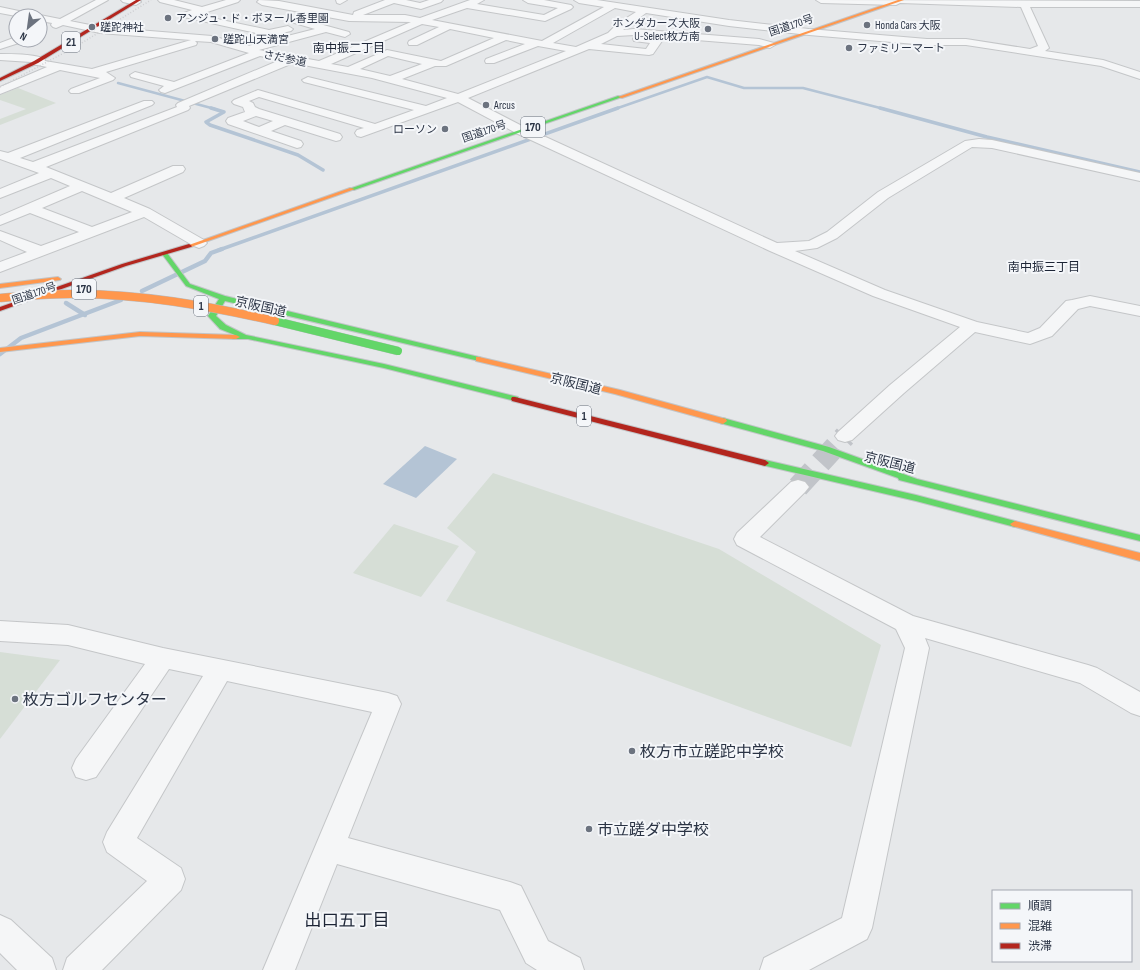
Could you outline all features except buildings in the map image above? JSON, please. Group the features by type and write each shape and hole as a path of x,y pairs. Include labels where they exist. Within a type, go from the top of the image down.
{"main road":[{"name":"21","path":"0,80 36,62 94,29 138,1"},
{"name":"国道170号","path":"0,309 124,265 165,254 532,136 770,44 900,1"},
{"name":"国道170号","path":"0,318 132,272 165,254"},
{"name":"京阪国道","path":"165,254 188,286 224,298 617,392 916,482 1140,538"},
{"path":"0,286 73,278 102,273"},
{"name":"京阪国道","path":"0,298 84,293 148,297 210,307 402,352"},
{"path":"224,298 212,316 222,327 248,337"},
{"name":"1","path":"0,350 140,334 248,337 384,366 800,479 916,498 1140,557"}],"street":[{"path":"48,28 100,0"},
{"path":"126,0 138,1"},
{"path":"163,0 202,10"},
{"path":"182,5 197,0"},
{"path":"235,0 187,15 269,33 308,24"},
{"path":"349,18 394,0 421,6 438,0"},
{"path":"92,73 208,39 258,5 279,4 349,18 405,18 421,16 468,5 479,0"},
{"path":"468,5 545,18 568,6 543,1 528,0"},
{"path":"579,0 729,23 809,32 927,42 966,42 1103,63 1140,76"},
{"path":"821,0 1024,4 1140,4"},
{"path":"504,19 543,1"},
{"path":"489,8 501,3"},
{"path":"1024,4 1044,48 1029,52"},
{"path":"1130,4 1140,15"},
{"path":"490,61 597,20 614,5"},
{"path":"614,32 645,10"},
{"path":"634,32 664,13"},
{"path":"319,64 421,16 452,27 576,50"},
{"path":"548,31 583,40 649,52 657,41 614,32 597,20 566,16"},
{"path":"286,18 345,34"},
{"name":"さだ参道","path":"48,19 63,21 94,29 208,39 290,60 336,68 392,75 459,98 532,136 775,248 879,293 972,326 1030,339 1046,332 1072,305 1090,301 1140,311"},
{"path":"597,20 614,32"},
{"path":"433,47 413,43 468,21"},
{"path":"248,50 326,29"},
{"path":"361,133 428,110 576,50 583,40 614,32 634,32 770,44"},
{"path":"350,70 387,53 442,64 504,37"},
{"path":"135,75 170,88 259,53"},
{"path":"0,57 19,57 36,62 104,75 109,78 75,91"},
{"path":"33,167 86,143 133,128 184,108 182,105 290,60"},
{"path":"392,75 420,60"},
{"path":"0,71 36,62"},
{"path":"392,75 434,63"},
{"path":"0,91 60,66"},
{"path":"296,85 336,68"},
{"path":"308,80 428,110"},
{"path":"298,104 336,87"},
{"path":"271,96 283,90"},
{"path":"238,102 258,93 377,128"},
{"path":"324,112 365,94"},
{"path":"205,95 249,105 249,109 255,112 336,137"},
{"path":"381,108 395,102"},
{"path":"3,157 148,104"},
{"path":"255,112 232,121 287,143"},
{"path":"170,113 189,118"},
{"path":"352,121 367,114"},
{"path":"259,131 285,121"},
{"path":"133,128 152,134"},
{"path":"86,143 106,149"},
{"path":"775,248 812,245 832,235 883,195 969,144 992,144 1140,177"},
{"path":"3,157 51,173 145,212 199,242"},
{"path":"112,198 178,169"},
{"path":"0,194 51,173"},
{"path":"0,184 13,189"},
{"path":"0,221 82,186"},
{"path":"29,208 92,232"},
{"path":"0,267 145,212"},
{"path":"0,235 41,252"},
{"path":"845,436 897,389 972,326"},
{"path":"825,454 883,392 897,389"},
{"path":"800,479 745,539 906,623 1088,675 1140,705"},
{"path":"776,970 856,928 917,648 906,623"},
{"path":"0,630 68,635 163,658 388,704 279,970"},
{"path":"86,768 163,658"},
{"path":"79,970 170,879 118,842 220,670"},
{"path":"330,848 510,897 537,952 568,970"},
{"path":"0,931 40,970"}],"shaded area":[{"path":"18,88 56,103 0,125 0,119 26,109 0,100 0,95"},
{"path":"493,473 719,549 881,645 851,747 446,601 476,552 447,528"},
{"path":"394,524 459,546 421,597 353,573"},
{"name":"枚方ゴルフセンター","path":"0,652 60,660 0,739"}],"water":[{"path":"425,446 457,459 416,498 383,484"}],"waterway":[{"path":"615,109 707,77 744,88 803,88 884,109"},
{"path":"118,83 215,109"},
{"path":"211,108 224,112 206,122 210,125 298,155 323,170"},
{"path":"219,250 618,108"},
{"path":"880,108 987,137 1140,172"},
{"path":"142,291 205,261 211,253 222,249"},
{"path":"84,314 121,300"},
{"path":"66,303 84,314"},
{"path":"0,354 21,338 84,314"}],"tunnel":[{"path":"798,487 845,436"}],"railway":[{"path":"0,87 77,46 151,0"}],"traffic: fast":[{"path":"352,189 620,97"},
{"path":"165,254 188,285 223,298 479,359"},
{"path":"223,298 212,316 223,327 242,335"},
{"path":"275,321 398,351"},
{"path":"236,337 248,337 384,366 515,399"},
{"path":"723,421 826,449 917,482"},
{"path":"765,463 916,498 1015,524"},
{"path":"902,478 1140,538"}],"traffic: slow":[{"path":"620,97 902,0"},
{"path":"189,246 352,189"},
{"path":"0,286 58,279"},
{"path":"0,298 35,295 105,294 173,301 241,313 275,321"},
{"path":"0,350 140,334 236,337"},
{"path":"479,359 617,392 723,421"},
{"path":"1015,524 1140,557"}],"traffic: jam":[{"path":"0,80 36,62 139,0"},
{"path":"0,309 124,265 189,246"},
{"path":"515,399 765,463"}],"place":[{"name":"アンジュ・ド・ボヌール香里園","path":"168,18"},
{"name":"Honda Cars 大阪","path":"867,25"},
{"name":"蹉跎神社","path":"92,27"},
{"name":"ホンダカーズ大阪 U-Select枚方南","path":"708,29"},
{"name":"蹉跎山天満宮","path":"215,39"},
{"name":"ファミリーマート","path":"849,48"},
{"name":"Arcus","path":"486,105"},
{"name":"ローソン","path":"445,129"},
{"name":"枚方ゴルフセンター","path":"15,699"},
{"name":"枚方市立蹉跎中学校","path":"632,751"},
{"name":"市立蹉ダ中学校","path":"589,829"}],"district":[{"name":"南中振二丁目","path":"349,48"},
{"name":"南中振三丁目","path":"1044,267"},
{"name":"出口五丁目","path":"347,920"}]}
